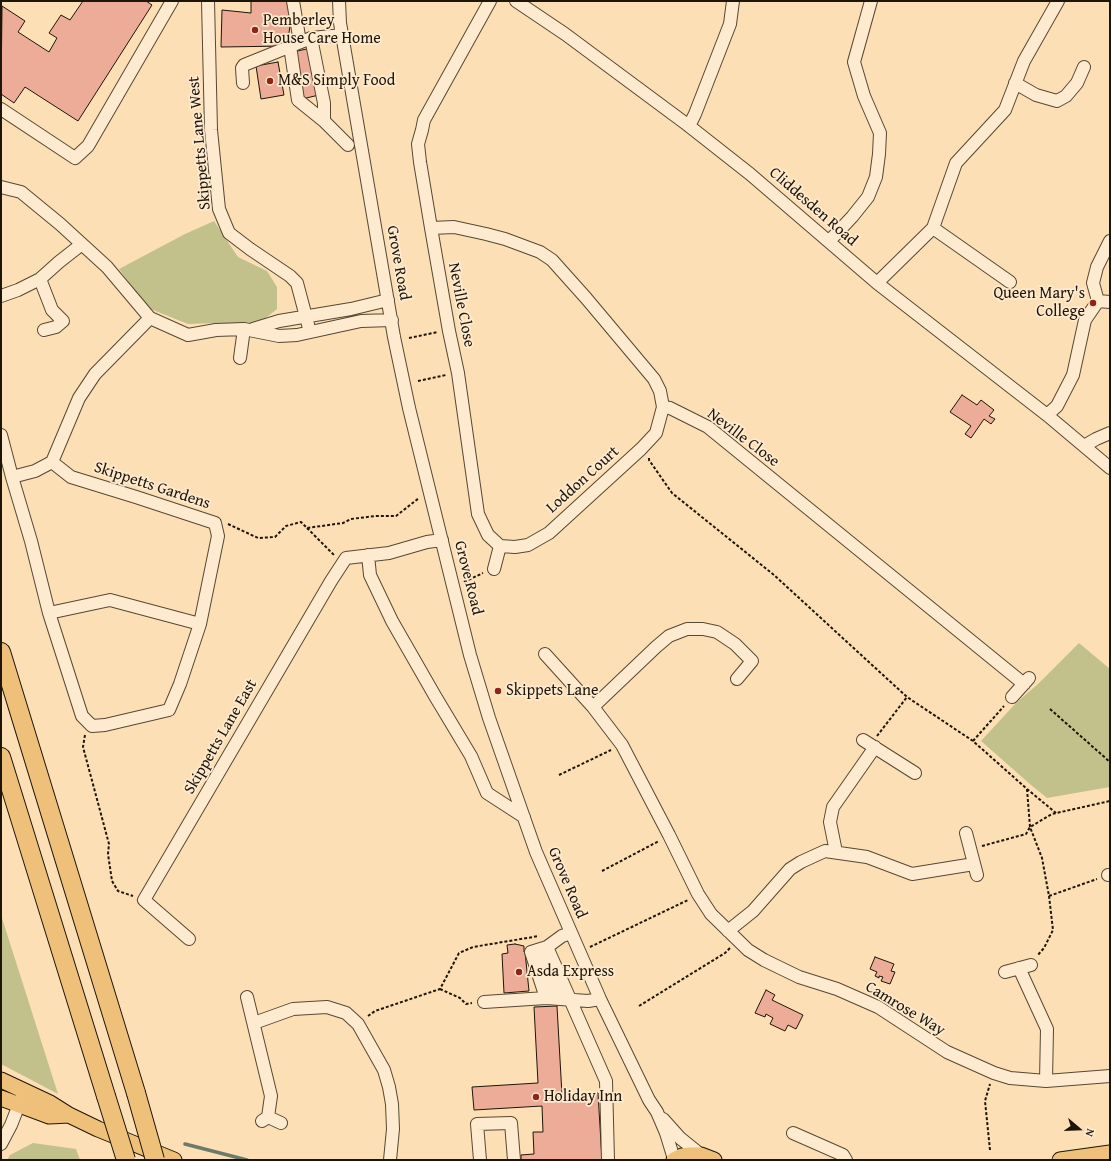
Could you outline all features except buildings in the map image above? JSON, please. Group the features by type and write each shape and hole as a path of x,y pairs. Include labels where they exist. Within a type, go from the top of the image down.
{"highway":[{"path":"1,652 136,1093 155,1160"},
{"path":"1,757 126,1160"}],"main road":[{"path":"1,1080 50,1103 69,1115 98,1129 174,1160"},
{"path":"1,1098 49,1116 69,1115"},
{"path":"1060,1160 1110,1153"},
{"path":"674,1160 682,1156 690,1155 708,1158"}],"street":[{"path":"1,109 75,158 88,146 172,1"},
{"name":"Skippetts Lane West","path":"208,1 211,130 219,209 229,233 290,276 297,283 310,332"},
{"path":"293,1 300,42 298,100 324,121 348,145"},
{"name":"Grove Road","path":"332,1 343,35 388,300 409,408 474,669 489,718 536,852 600,999 649,1100 657,1112 680,1138 708,1158"},
{"name":"Grove Road","path":"339,1 340,23"},
{"name":"Neville Close","path":"490,1 424,120 418,144 431,228 458,373 478,514 488,535 500,546"},
{"name":"Cliddesden Road","path":"516,1 565,34 689,126 750,174 877,284 1047,415 1110,468"},
{"path":"689,126 730,24 733,1"},
{"path":"829,241 868,198 876,177 880,133 864,96 854,62 871,1"},
{"path":"877,284 933,228 956,163 1005,110 1024,61 1058,1"},
{"path":"243,83 242,68 244,65 300,42 343,35"},
{"path":"300,42 324,103 324,121"},
{"path":"1015,82 1036,95 1058,101 1066,96 1073,88 1084,67"},
{"path":"1,187 21,192 39,206 107,267 150,318 188,335 216,330 248,329 279,321 388,300"},
{"path":"431,228 454,227 505,239 540,252 552,260 576,286 654,379 660,391 663,407"},
{"path":"933,228 1010,282"},
{"path":"1047,415 1057,406 1073,375 1085,320 1104,301 1093,283 1097,267 1110,241"},
{"path":"1,296 18,290 40,279 58,262 82,244"},
{"path":"40,279 52,310 63,321 56,326 44,330"},
{"path":"12,477 35,471 52,462 79,398 96,374 150,318"},
{"path":"248,329 279,336 297,335 361,321 392,320"},
{"path":"240,358 248,329"},
{"name":"Neville Close","path":"663,407 670,408 708,427 1027,681 1012,697"},
{"name":"Loddon Court","path":"500,546 515,547 528,545 549,533 641,449 656,433 663,407"},
{"path":"1084,446 1110,433"},
{"path":"1,435 31,541 48,613 82,716 92,726"},
{"name":"Skippetts Gardens","path":"52,462 72,477 215,523 218,536 200,624 180,684 169,710 105,725 92,726"},
{"path":"342,564 346,558 389,553 427,542 442,540"},
{"path":"494,569 500,546"},
{"path":"368,555 370,575 392,621 471,756 487,794 524,817"},
{"name":"Skippetts Lane East","path":"144,900 342,564"},
{"path":"48,613 110,600 200,624"},
{"path":"594,707 669,636 687,629 703,629 717,632 735,644 752,662 737,679"},
{"name":"Camrose Way","path":"545,654 594,707 622,745 698,894 711,914 748,950 764,960 799,977 837,989 878,1007 947,1052 994,1073 1010,1078 1046,1082 1110,1076"},
{"path":"836,852 830,822 833,808 870,744 915,773"},
{"path":"728,931 753,911 790,869 825,851 867,857 912,874 976,870 966,833"},
{"path":"144,900 189,939"},
{"path":"546,998 531,952 544,948 562,936 571,933"},
{"path":"544,948 565,999 606,1081 608,1160"},
{"path":"1005,972 1025,967 1047,1029 1046,1082"},
{"path":"247,997 271,1096 265,1119 282,1123"},
{"path":"484,1002 546,998 588,1001 600,999"},
{"path":"254,1023 293,1009 326,1007 346,1014 358,1024 384,1070 390,1087 393,1129 390,1160"},
{"path":"1,1144 11,1125 25,1091"},
{"name":"Grove Road","path":"657,1112 666,1133 674,1160"},
{"path":"480,1160 477,1124 510,1123 514,1160"},
{"path":"793,1133 843,1155 846,1160"}],"path":[{"path":"409,338 429,333"},
{"path":"418,381 438,376"},
{"path":"648,456 649,460 672,493 774,575 907,697 973,741 1056,813"},
{"path":"307,528 343,523 351,519 374,516 396,516 419,498"},
{"path":"224,522 258,538 275,537 286,526 301,522 342,564"},
{"path":"464,582 494,569"},
{"path":"870,744 907,697"},
{"path":"973,741 1012,697"},
{"path":"1050,709 1110,762"},
{"path":"92,726 85,734 83,747 109,844 108,854 112,881 118,891 144,900"},
{"path":"559,775 622,745"},
{"path":"1025,967 1044,948 1053,930 1042,858 1030,827 1027,789"},
{"path":"970,850 1026,834 1030,827 1052,814 1110,801"},
{"path":"602,871 669,835"},
{"path":"1049,896 1109,875"},
{"path":"588,948 685,902 698,894"},
{"path":"440,989 459,953 473,947 539,936"},
{"path":"639,1006 726,953 738,940"},
{"path":"358,1024 375,1011 440,989 460,998 466,1004 484,1002"},
{"path":"990,1150 985,1101 994,1073"}],"shaded area":[{"path":"214,221 238,257 267,271 277,287 277,309 258,324 188,324 148,308 119,269 185,234"},
{"path":"1079,643 1110,669 1110,787 1047,798 981,741 1016,703 1038,684"},
{"path":"1,915 58,1094 1,1064"},
{"path":"33,1143 76,1149 80,1160 7,1160 10,1155"}],"waterway":[{"path":"185,1144 247,1160"}],"place":[{"name":"Pemberley House Care Home","path":"255,30"},
{"name":"M&S Simply Food","path":"270,81"},
{"name":"Queen Mary's College","path":"1093,303"},
{"name":"Skippets Lane","path":"498,691"},
{"name":"Asda Express","path":"519,972"},
{"name":"Holiday Inn","path":"536,1097"}]}
